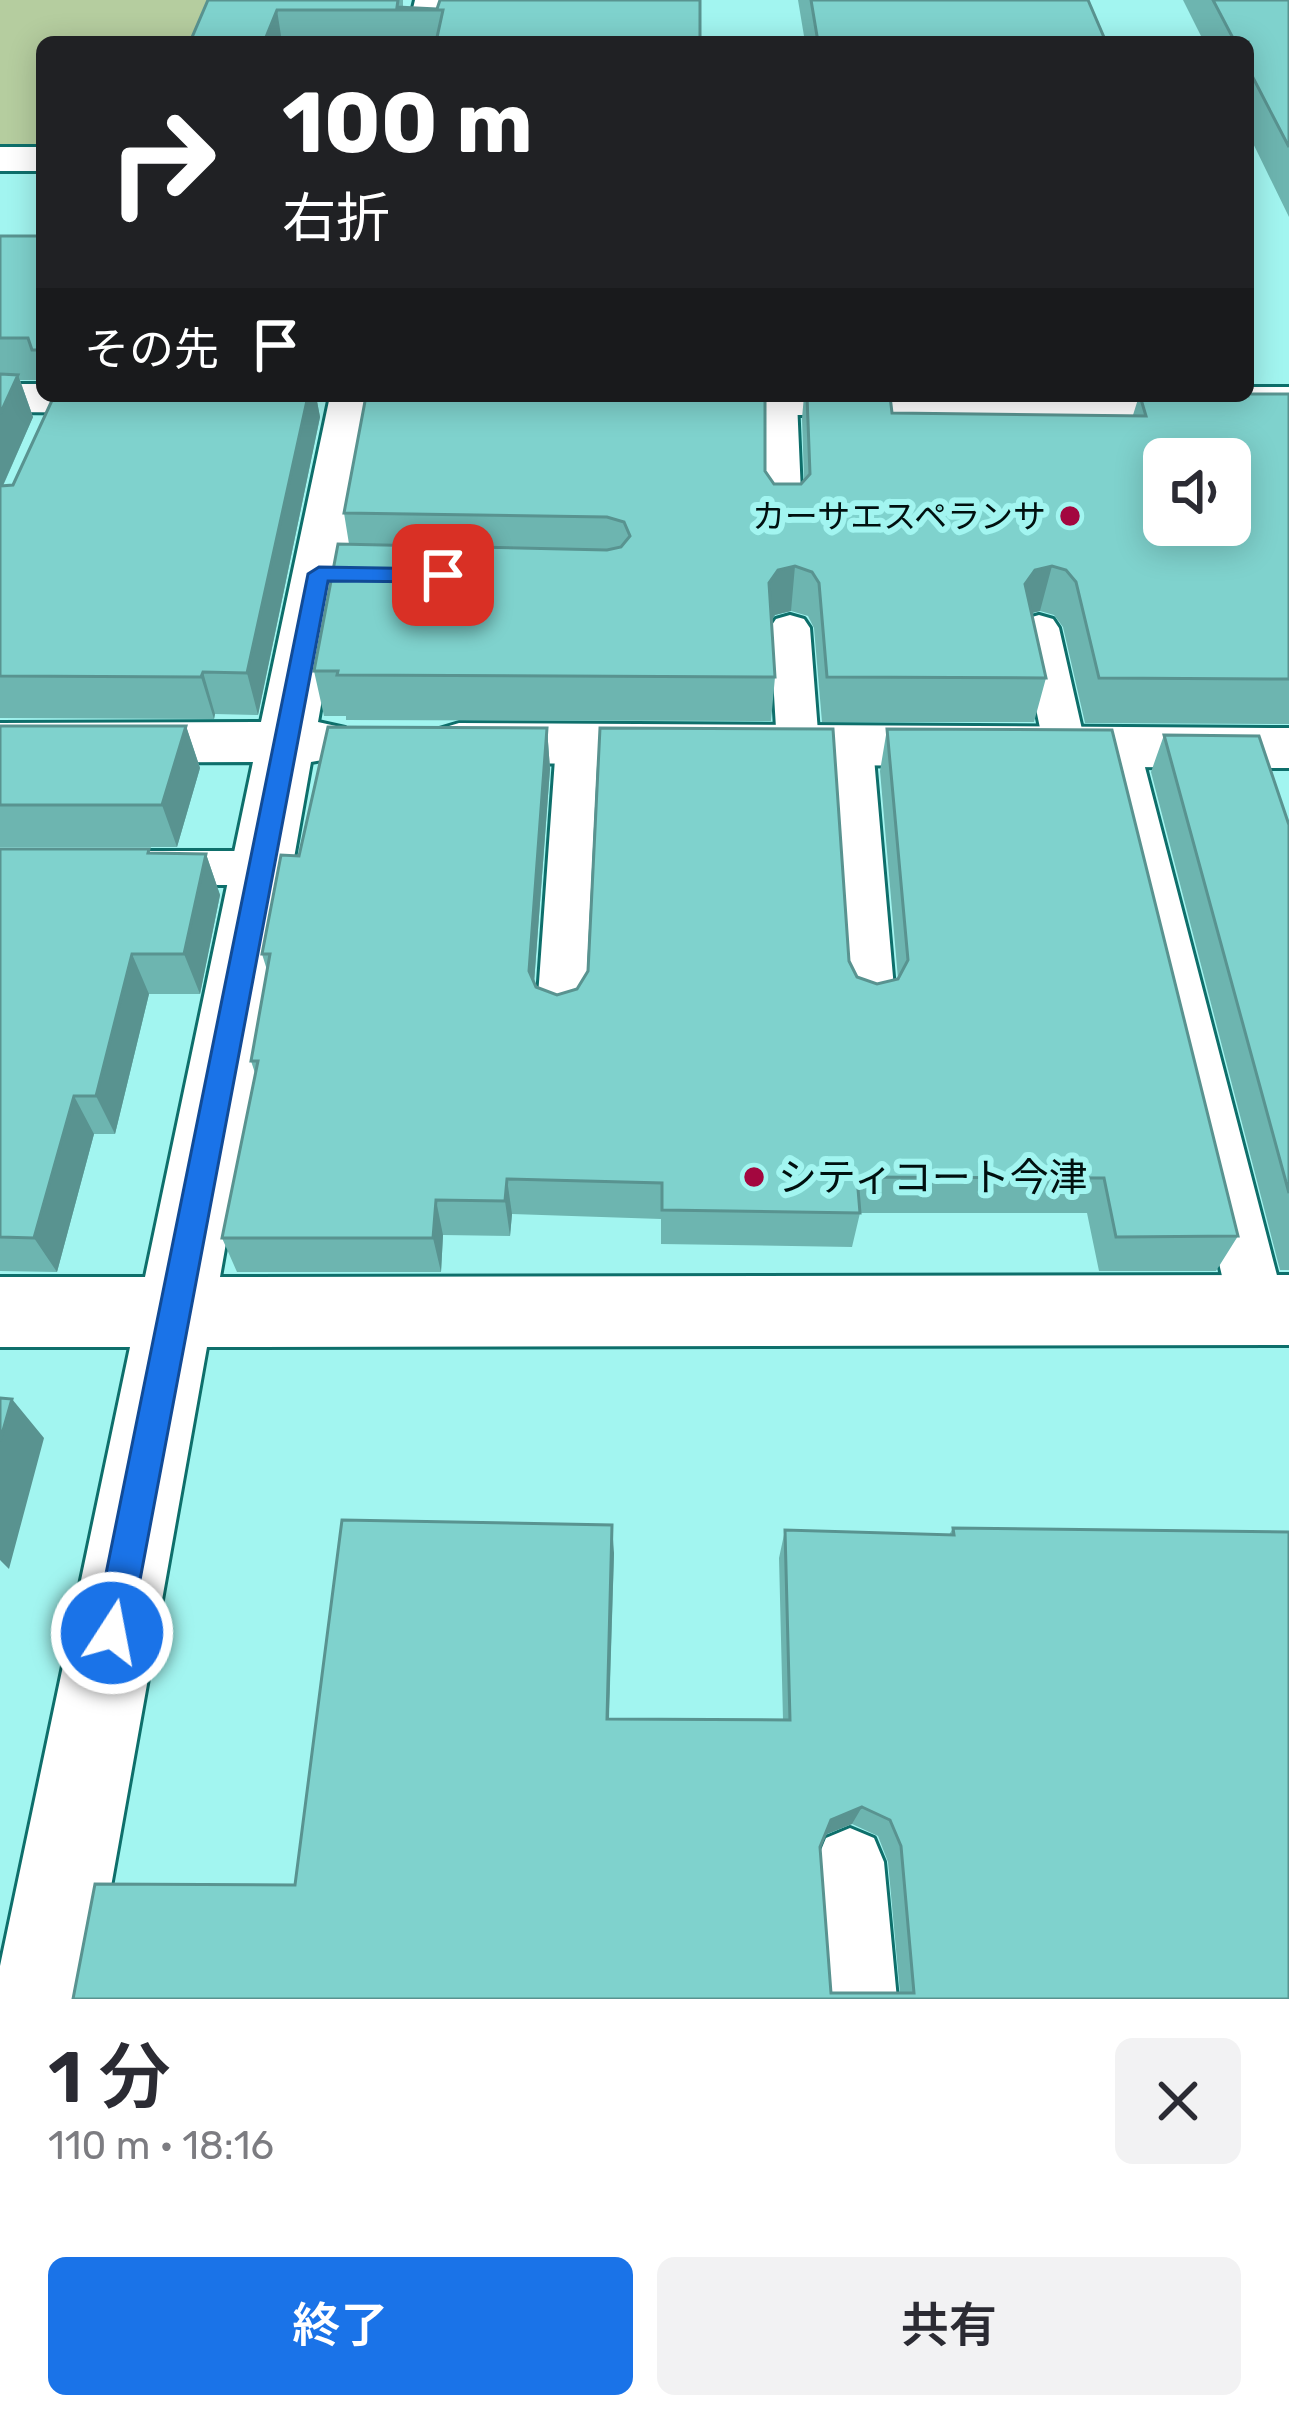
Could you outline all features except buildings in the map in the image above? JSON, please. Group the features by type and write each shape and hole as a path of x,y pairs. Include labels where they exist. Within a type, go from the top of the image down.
{"street":[{"path":"0,159 36,159"},
{"path":"0,398 54,418 155,402"},
{"path":"1254,401 1289,401"},
{"path":"42,1999 286,742 341,574 351,402"},
{"path":"0,743 1289,748"},
{"path":"0,1312 1274,1310"}],"lane":[{"path":"780,402 784,516"},
{"path":"790,628 825,746 871,1000"},
{"path":"1039,628 1092,747 1274,1310"},
{"path":"561,1010 578,745"},
{"path":"95,868 261,868"},
{"path":"850,1862 861,1999"}],"green space":[{"path":"0,0 225,0 210,36 36,36 36,151 0,151"}],"place":[{"name":"カーサエスペランサ","path":"1070,516"},
{"name":"シティコート今津","path":"754,1177"}],"route":[{"path":"112,1633 319,574 443,575"}]}
